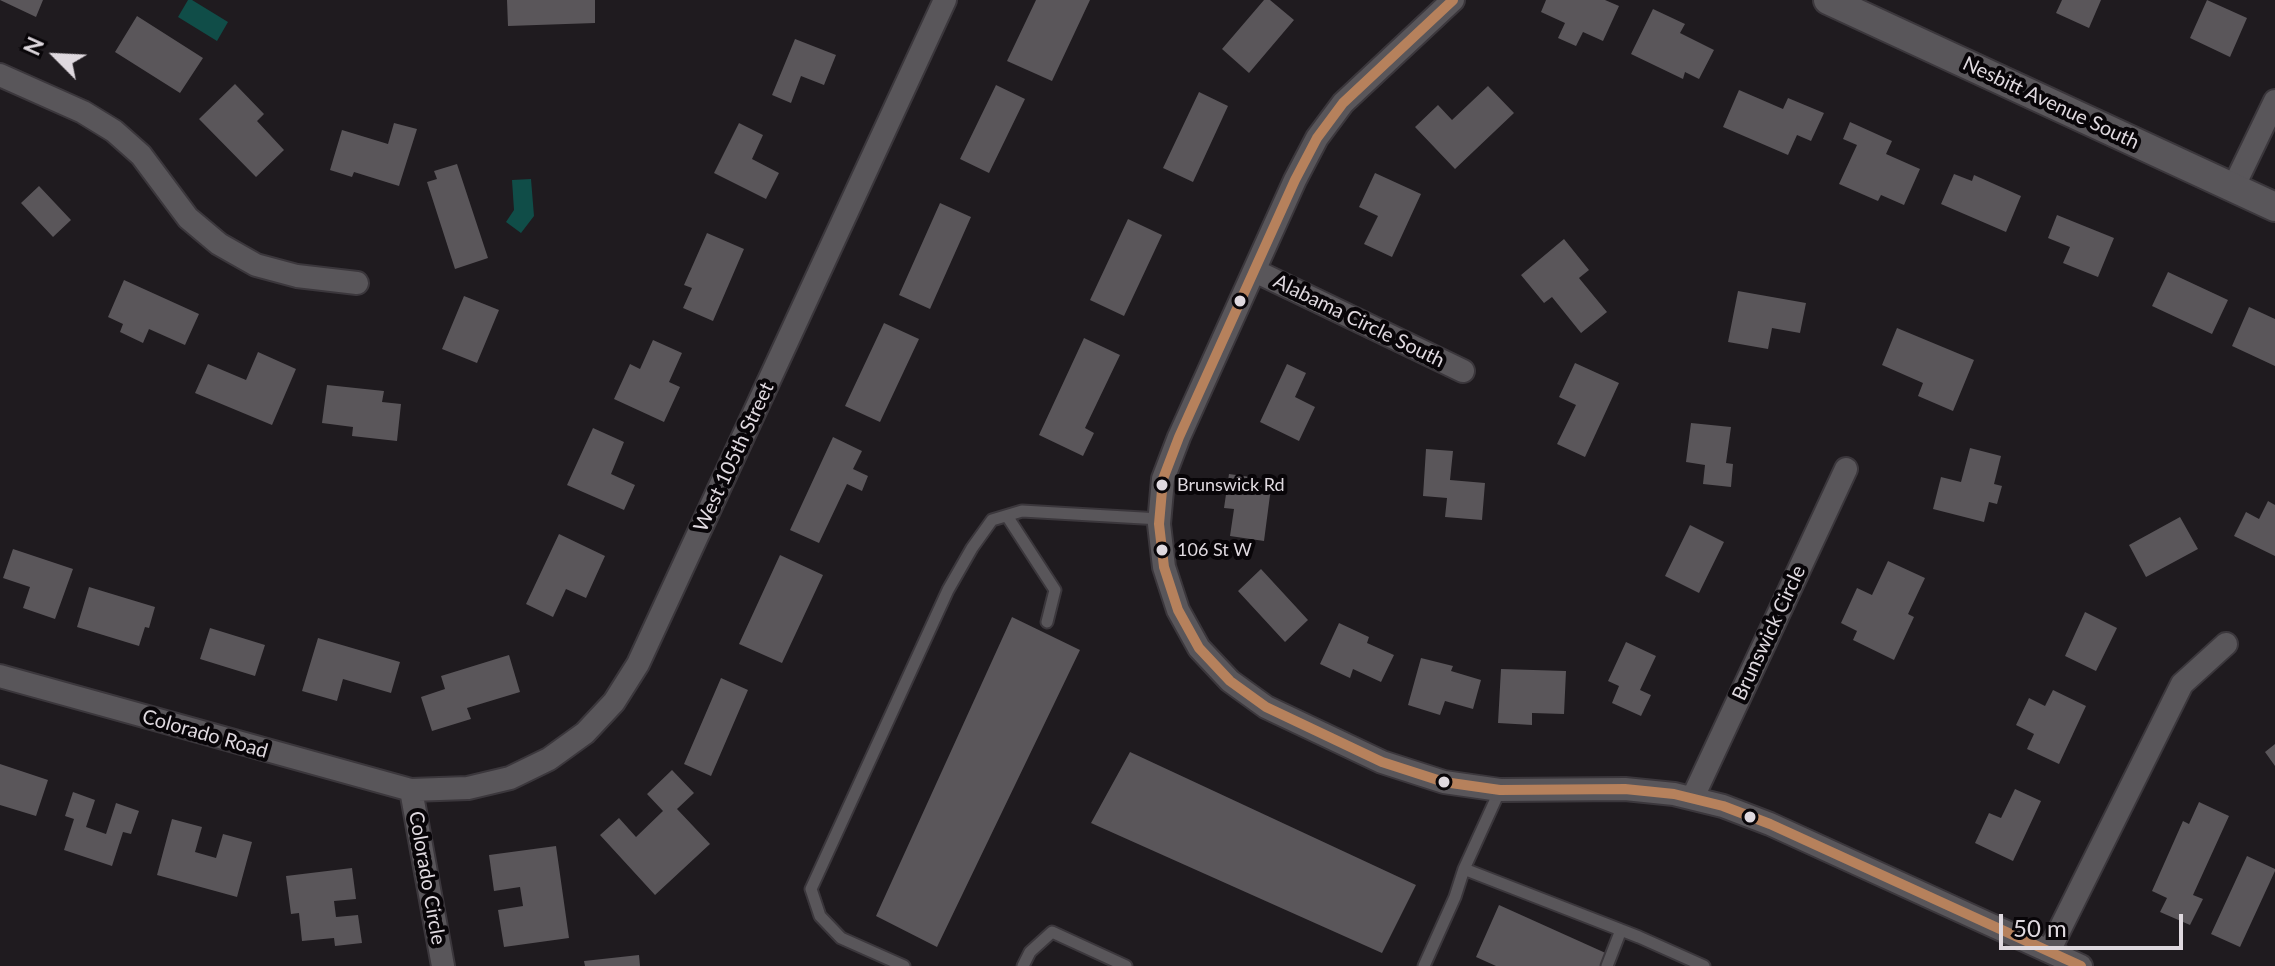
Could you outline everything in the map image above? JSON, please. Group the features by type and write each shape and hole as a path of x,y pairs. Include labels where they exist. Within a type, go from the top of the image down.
{"street":[{"name":"West 105th Street","path":"411,790 468,788 510,778 549,759 573,742 614,702 645,650 945,0"},
{"path":"1453,0 1343,103 1317,138 1179,437 1163,479 1160,519 1164,567 1178,610 1199,648 1230,681 1266,707 1382,762 1444,782 1500,790 1625,789 1693,797 1770,824 2081,966"},
{"name":"Nesbitt Avenue South","path":"1828,0 2275,207"},
{"path":"0,75 83,112 114,131 141,155 188,218 231,251 256,265 297,276 357,283"},
{"path":"2233,188 2275,101"},
{"name":"Alabama Circle South","path":"1255,271 1463,371"},
{"name":"Brunswick Circle","path":"1693,797 1846,469"},
{"path":"2049,951 2182,684 2226,644"},
{"name":"Colorado Road","path":"0,676 411,790"},
{"name":"Colorado Circle","path":"411,790 443,966"}],"lane":[{"path":"904,966 841,938 820,916 811,889 948,590 972,548 992,520 1022,511 1160,519"},
{"path":"1007,516 1055,590 1047,622"},
{"path":"1424,966 1500,790"},
{"path":"1464,869 1704,966"},
{"path":"1607,966 1621,930"},
{"path":"1023,966 1030,952 1052,932 1126,966"}],"shaded area":[{"path":"188,0 228,22 217,41 178,17"},
{"path":"531,179 534,216 521,233 506,222 514,210 512,180"}],"building":[{"path":"0,0 43,0 36,17"},
{"path":"507,0 595,0 595,23 508,26"},
{"path":"1036,0 1090,0 1052,81 1007,61"},
{"path":"1264,0 1270,0 1294,20 1249,73 1222,49"},
{"path":"1546,0 1605,0 1619,6 1603,41 1583,32 1576,46 1558,38 1565,23 1541,12"},
{"path":"2062,0 2101,0 2089,28 2056,13"},
{"path":"2207,0 2247,18 2230,57 2190,38"},
{"path":"1653,9 1685,24 1680,33 1714,50 1699,79 1685,72 1683,79 1631,54"},
{"path":"137,16 203,58 180,93 115,52"},
{"path":"795,39 836,55 824,85 801,76 791,103 772,95"},
{"path":"235,84 264,114 257,121 284,150 256,177 199,119"},
{"path":"996,85 1025,99 989,173 960,159"},
{"path":"1488,86 1514,113 1455,169 1415,127 1438,105 1452,120"},
{"path":"1739,90 1783,109 1788,98 1824,113 1811,141 1797,135 1788,155 1723,127"},
{"path":"1199,92 1228,106 1193,182 1163,168"},
{"path":"1850,122 1892,141 1886,154 1920,169 1904,205 1881,195 1878,201 1839,184 1857,145 1843,139"},
{"path":"394,123 417,129 399,186 354,172 352,177 330,170 342,130 388,144"},
{"path":"739,123 763,135 752,159 779,173 766,199 714,173"},
{"path":"457,164 488,258 455,269 427,182 437,179 434,171"},
{"path":"1375,173 1421,194 1392,257 1364,244 1378,216 1359,207"},
{"path":"1954,174 1972,181 1974,175 2021,196 2006,232 1941,204"},
{"path":"39,186 71,220 53,237 21,203"},
{"path":"940,203 971,217 930,309 899,295"},
{"path":"2057,215 2114,238 2098,277 2063,263 2070,247 2048,238"},
{"path":"1128,219 1162,235 1124,316 1090,300"},
{"path":"707,233 744,249 713,321 683,308 692,288 684,285"},
{"path":"1564,239 1589,270 1579,278 1607,312 1581,333 1552,297 1544,303 1521,275"},
{"path":"2168,272 2228,300 2212,334 2152,306"},
{"path":"124,280 199,314 185,345 149,329 143,343 120,332 123,324 108,317"},
{"path":"1738,291 1806,303 1800,333 1772,328 1768,349 1728,342"},
{"path":"464,296 499,310 477,363 442,349"},
{"path":"2249,307 2275,319 2275,366 2232,346"},
{"path":"884,323 919,339 880,422 845,406"},
{"path":"1897,328 1974,360 1953,411 1918,396 1923,383 1882,365"},
{"path":"1084,338 1120,355 1085,428 1094,433 1083,456 1039,435"},
{"path":"653,340 682,353 669,382 680,387 664,422 614,399 630,364 640,369"},
{"path":"258,352 296,369 272,425 195,393 208,364 246,380"},
{"path":"1575,363 1619,383 1585,457 1557,444 1576,405 1559,397"},
{"path":"1287,364 1306,373 1295,397 1315,407 1299,441 1260,422"},
{"path":"327,385 384,391 382,402 401,404 397,441 352,436 353,427 322,423"},
{"path":"1691,423 1731,427 1726,463 1733,464 1731,487 1703,484 1705,465 1686,462"},
{"path":"593,428 624,442 611,474 635,485 624,510 567,485"},
{"path":"833,437 862,451 853,469 868,476 862,491 847,484 819,543 790,530"},
{"path":"1970,448 2001,456 1994,484 2002,486 1997,504 1989,502 1984,522 1933,509 1941,477 1961,482"},
{"path":"1426,449 1453,451 1450,480 1485,483 1482,520 1445,517 1447,498 1423,496"},
{"path":"1229,474 1272,480 1264,541 1230,536 1234,509 1224,508"},
{"path":"2268,501 2275,505 2275,556 2234,536 2246,512 2259,519"},
{"path":"2180,517 2198,549 2146,577 2129,545"},
{"path":"1690,525 1724,542 1699,593 1665,576"},
{"path":"559,534 605,556 586,598 566,589 553,617 526,604"},
{"path":"13,549 73,569 55,619 23,608 30,587 3,578"},
{"path":"780,555 823,575 782,663 739,644"},
{"path":"1888,561 1925,578 1908,614 1914,617 1894,660 1853,640 1857,631 1841,623 1857,588 1872,595"},
{"path":"1261,569 1308,620 1285,642 1238,591"},
{"path":"89,587 155,607 149,628 145,627 139,646 77,627"},
{"path":"2085,612 2117,628 2096,671 2065,656"},
{"path":"1012,617 1080,650 937,947 876,916"},
{"path":"1339,623 1369,637 1367,643 1394,655 1381,682 1353,669 1350,678 1320,664"},
{"path":"210,628 265,645 255,676 200,659"},
{"path":"318,638 400,662 391,693 343,679 337,701 302,691"},
{"path":"1626,642 1656,656 1640,690 1651,695 1641,716 1612,703 1619,686 1608,681"},
{"path":"509,655 520,692 467,708 471,719 432,731 421,697 445,689 441,676"},
{"path":"1421,658 1453,666 1451,671 1481,680 1473,709 1445,701 1440,715 1408,705"},
{"path":"1501,669 1566,671 1564,714 1532,713 1532,725 1498,723"},
{"path":"721,678 748,690 711,776 684,764"},
{"path":"2053,690 2086,706 2059,764 2027,749 2034,734 2016,725 2029,698 2045,706"},
{"path":"2275,744 2275,766 2265,752"},
{"path":"1130,752 1416,885 1382,953 1091,823"},
{"path":"0,764 48,780 36,816 0,805"},
{"path":"672,770 694,793 677,809 710,844 655,895 600,835 619,818 636,837 663,811 647,794"},
{"path":"2015,789 2041,801 2013,861 1975,843 1989,813 2001,818"},
{"path":"73,792 95,800 86,827 106,834 116,803 139,811 131,834 123,832 112,866 64,850 74,819 65,816"},
{"path":"2199,802 2229,816 2193,895 2203,899 2190,925 2160,912 2167,898 2152,891 2183,821 2189,824"},
{"path":"172,819 202,827 195,852 216,858 223,834 252,842 237,897 157,875"},
{"path":"556,846 569,938 504,947 498,910 523,906 520,887 494,891 489,855"},
{"path":"2247,856 2275,871 2240,947 2211,934"},
{"path":"352,868 356,899 334,901 336,917 358,915 362,943 335,946 334,938 302,941 299,913 291,914 286,876"},
{"path":"1499,905 1610,955 1604,966 1496,966 1476,957"},
{"path":"639,955 640,966 585,966 584,961"}],"transit line":[{"path":"1453,0 1343,103 1317,138 1179,437 1163,479 1159,524 1164,567 1178,610 1199,648 1230,681 1266,707 1382,762 1444,782 1500,790 1625,789 1674,794 1723,806 1770,824 2081,966"}],"place":[{"name":"Brunswick Rd","path":"1162,485"},
{"name":"106 St W","path":"1162,550"}]}
